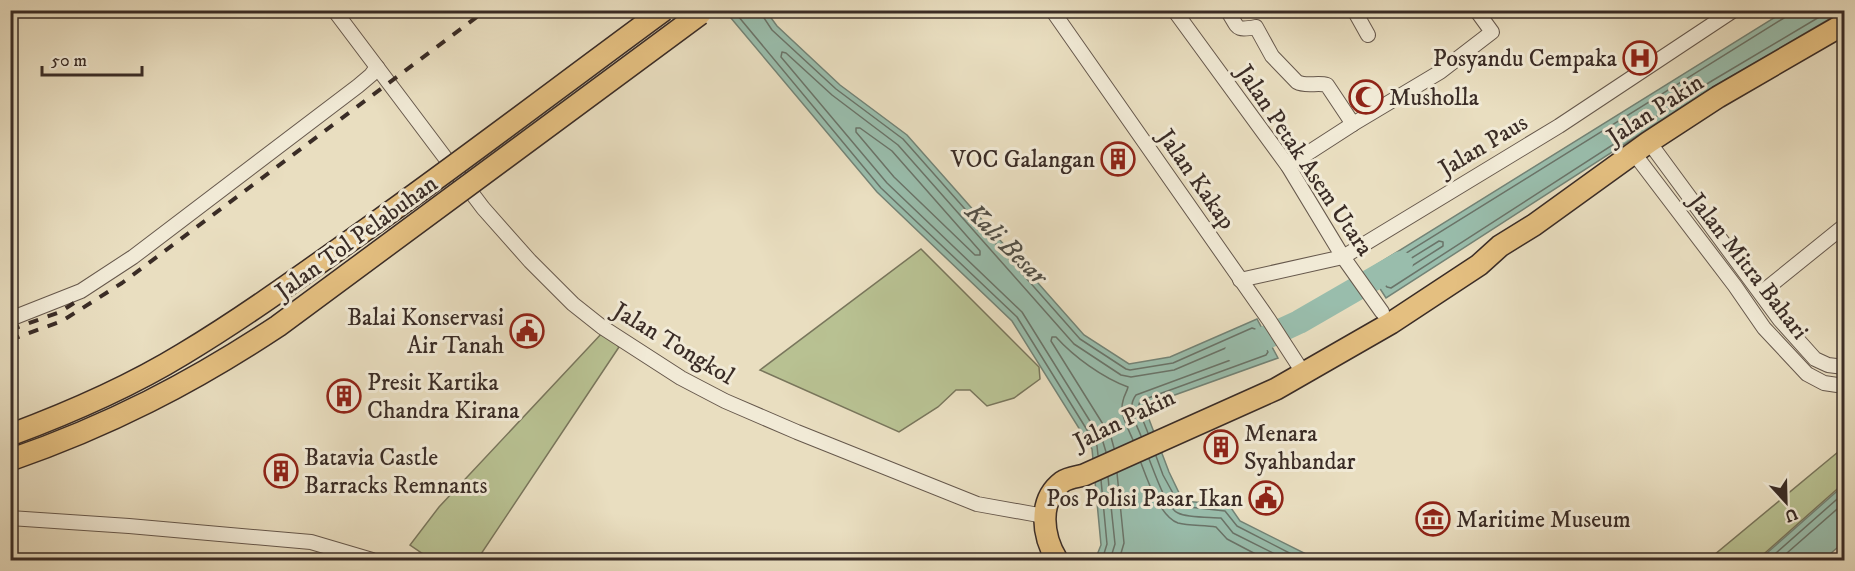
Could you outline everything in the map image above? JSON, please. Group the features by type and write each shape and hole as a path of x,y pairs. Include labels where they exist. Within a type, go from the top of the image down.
{"highway":[{"name":"Jalan Tol Pelabuhan","path":"10,435 41,424 104,395 182,355 276,294 664,10"},
{"name":"Jalan Tol Pelabuhan","path":"10,460 43,449 136,410 235,354 278,326 706,10"},
{"name":"Jalan Pakin","path":"1298,366 1391,323 1479,265 1500,246 1534,225 1641,147 1718,97 1845,24"},
{"name":"Jalan Pakin","path":"1044,516 1047,503 1062,482 1157,437 1276,389 1298,366 1380,309 1474,255 1500,246"},
{"path":"1044,516 1046,532 1057,561"}],"street":[{"name":"Jalan Tongkol","path":"334,10 483,208 530,261 573,304 602,327 681,378 725,401 797,432 977,504 1044,516"},
{"name":"Jalan Kakap","path":"1052,10 1269,320 1298,366"},
{"path":"1227,10 1241,30 1256,27 1272,56 1297,82 1328,85 1353,124"},
{"path":"1354,10 1368,35"},
{"path":"1288,166 1440,72 1492,32 1476,10"},
{"name":"Jalan Paus","path":"1240,280 1343,257 1559,126 1734,10"},
{"name":"Jalan Petak Asem Utara","path":"1177,11 1288,166 1343,257 1380,309"},
{"path":"10,319 81,291 133,257 358,86 377,67"},
{"name":"Jalan Mitra Bahari","path":"1641,147 1750,278 1780,320 1815,359 1828,365 1845,367"},
{"name":"Jalan Mitra Bahari","path":"1641,147 1764,328 1807,374 1824,383 1845,386"},
{"path":"1761,293 1845,226"},
{"path":"1735,286 1750,278"},
{"path":"1764,328 1780,320"},
{"path":"10,518 311,542 372,561"}],"shaded area":[{"path":"921,249 1039,367 1040,379 1014,398 987,406 970,390 956,390 938,407 899,432 760,370"},
{"path":"603,332 619,347 477,560 432,560 410,545 439,507"},
{"path":"1844,447 1844,483 1757,560 1708,560"}],"water":[{"path":"725,11 766,11 777,26 840,85 907,135 1084,335 1129,364 1170,357 1257,319 1278,358 1144,406 1169,472 1183,501 1229,505 1240,521 1318,560 1095,560 1101,545 1092,449 1012,321 877,192"},
{"path":"1785,11 1843,11 1713,87 1386,298 1368,270"},
{"path":"1844,485 1844,542 1823,560 1759,560"},
{"path":"11,554 193,560 11,560"}],"waterway":[{"path":"1237,351 1299,322 1401,263"}],"railway":[{"path":"10,340 62,321 122,283 486,10"},
{"path":"10,330 60,312 74,303"}],"place":[{"name":"Posyandu Cempaka","path":"1640,58"},
{"name":"Musholla","path":"1366,97"},
{"name":"VOC Galangan","path":"1118,159"},
{"name":"Balai Konservasi Air Tanah","path":"527,331"},
{"name":"Presit Kartika Chandra Kirana","path":"344,396"},
{"name":"Menara Syahbandar","path":"1221,447"},
{"name":"Batavia Castle Barracks Remnants","path":"281,471"},
{"name":"Pos Polisi Pasar Ikan","path":"1266,498"},
{"name":"Maritime Museum","path":"1433,519"}],"water label":[{"name":"Kali Besar","path":"1007,243"}]}
